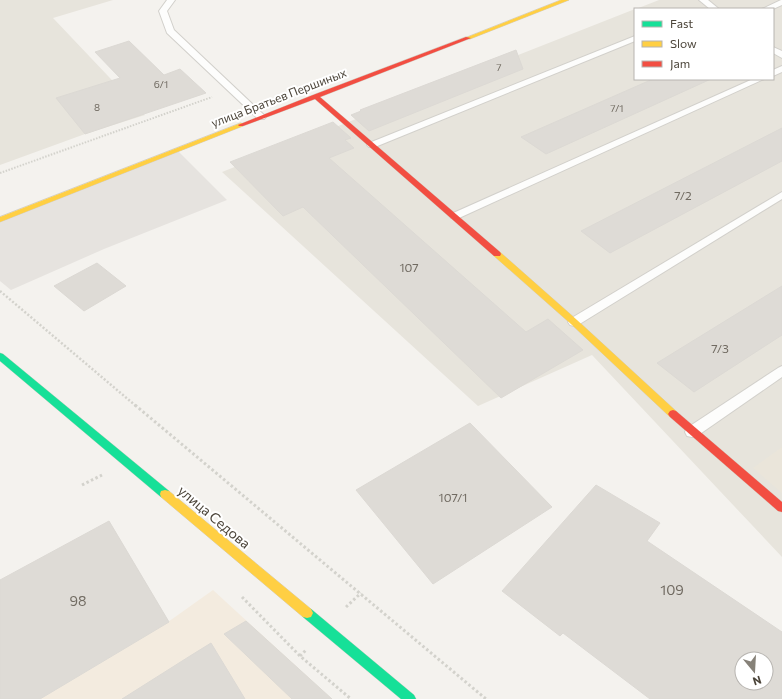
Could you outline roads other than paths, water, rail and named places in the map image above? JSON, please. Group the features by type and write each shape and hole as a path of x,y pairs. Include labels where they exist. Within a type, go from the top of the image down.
{"street":[{"name":"улица Братьев Першиных","path":"0,220 315,96 566,0"},
{"path":"315,96 455,216 574,322 692,432 782,508"},
{"name":"улица Седова","path":"0,356 410,699"}],"lane":[{"path":"171,0 163,11 170,31 261,117"},
{"path":"703,0 712,8"},
{"path":"768,8 782,2"},
{"path":"372,145 634,38"},
{"path":"455,216 758,80"},
{"path":"574,322 782,195"},
{"path":"692,432 782,371"}]}
